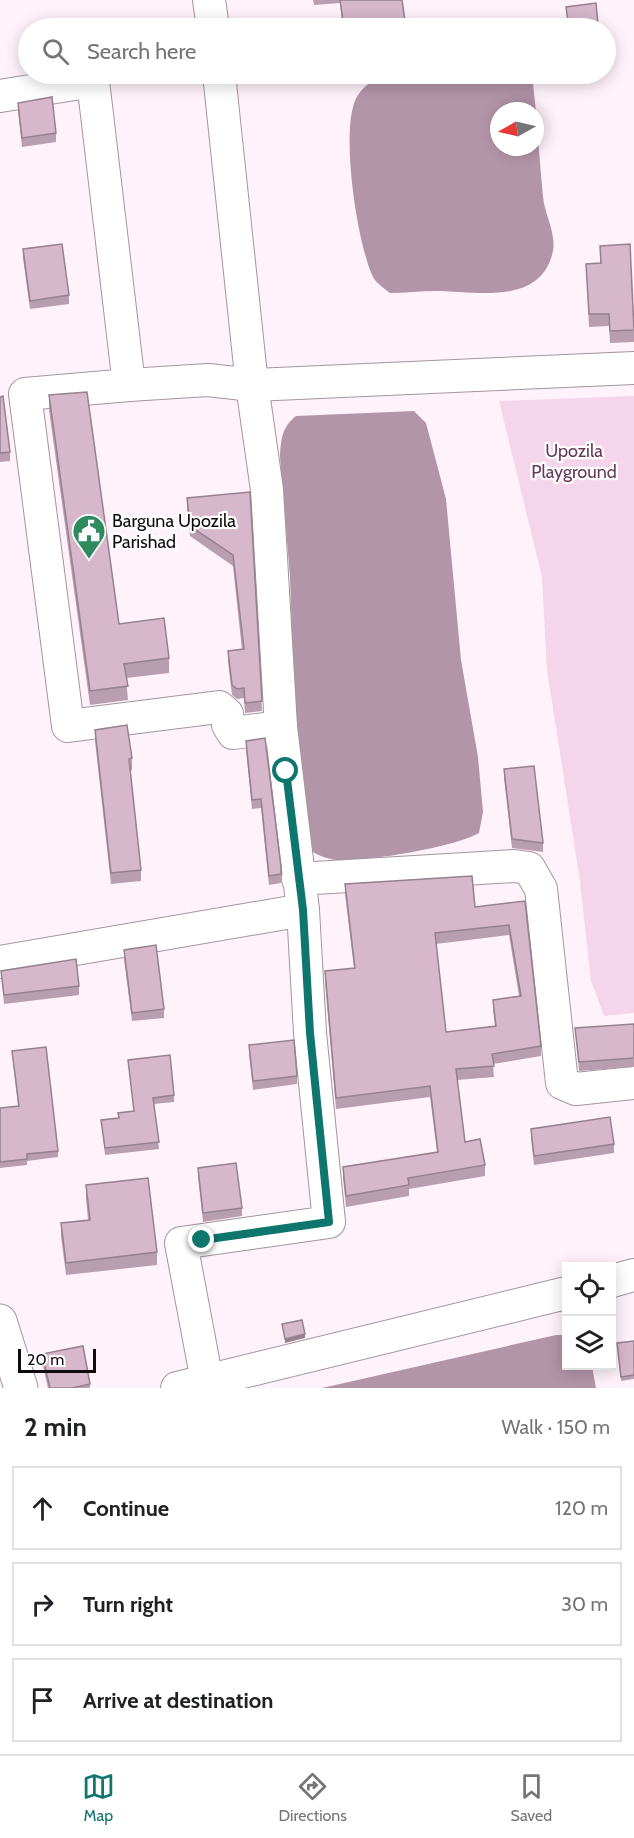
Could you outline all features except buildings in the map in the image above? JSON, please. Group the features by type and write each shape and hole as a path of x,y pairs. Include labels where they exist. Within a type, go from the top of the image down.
{"main road":[{"path":"0,1321 21,1388"}],"street":[{"path":"209,0 212,18"},
{"path":"0,96 74,84"},
{"path":"93,84 129,385"},
{"path":"220,84 252,385 267,490 281,727 303,910 310,1033 329,1222 181,1242 192,1385 562,1294"},
{"path":"281,727 233,734 228,725 227,714 219,707 68,726 26,394 208,380 252,385 634,368"},
{"path":"298,879 514,866 529,868 542,889 562,1083 576,1089 634,1083"},
{"path":"0,962 303,910"},
{"path":"616,1280 634,1275"}],"green space":[{"name":"Upozila Playground","path":"634,396 634,1013 604,1016 591,981 580,881 547,670 542,577 499,401"}],"shaded area":[{"path":"369,84 533,84 535,102 490,102 490,156 539,156 544,204 553,241 552,255 545,271 533,282 519,289 503,292 390,293 381,286 373,277 367,262 352,186 350,131 352,110 358,95"},
{"path":"414,411 426,423 446,499 461,660 478,757 483,812 479,833 452,843 375,858 331,859 310,850 296,760 290,577 280,457 282,439 285,429 296,416"},
{"path":"562,1335 562,1370 593,1370 596,1388 322,1388"}],"place":[{"name":"Barguna Upozila Parishad","path":"89,560"}],"route":[{"path":"202,1240 329,1222 310,1033 303,910 286,771"}]}
